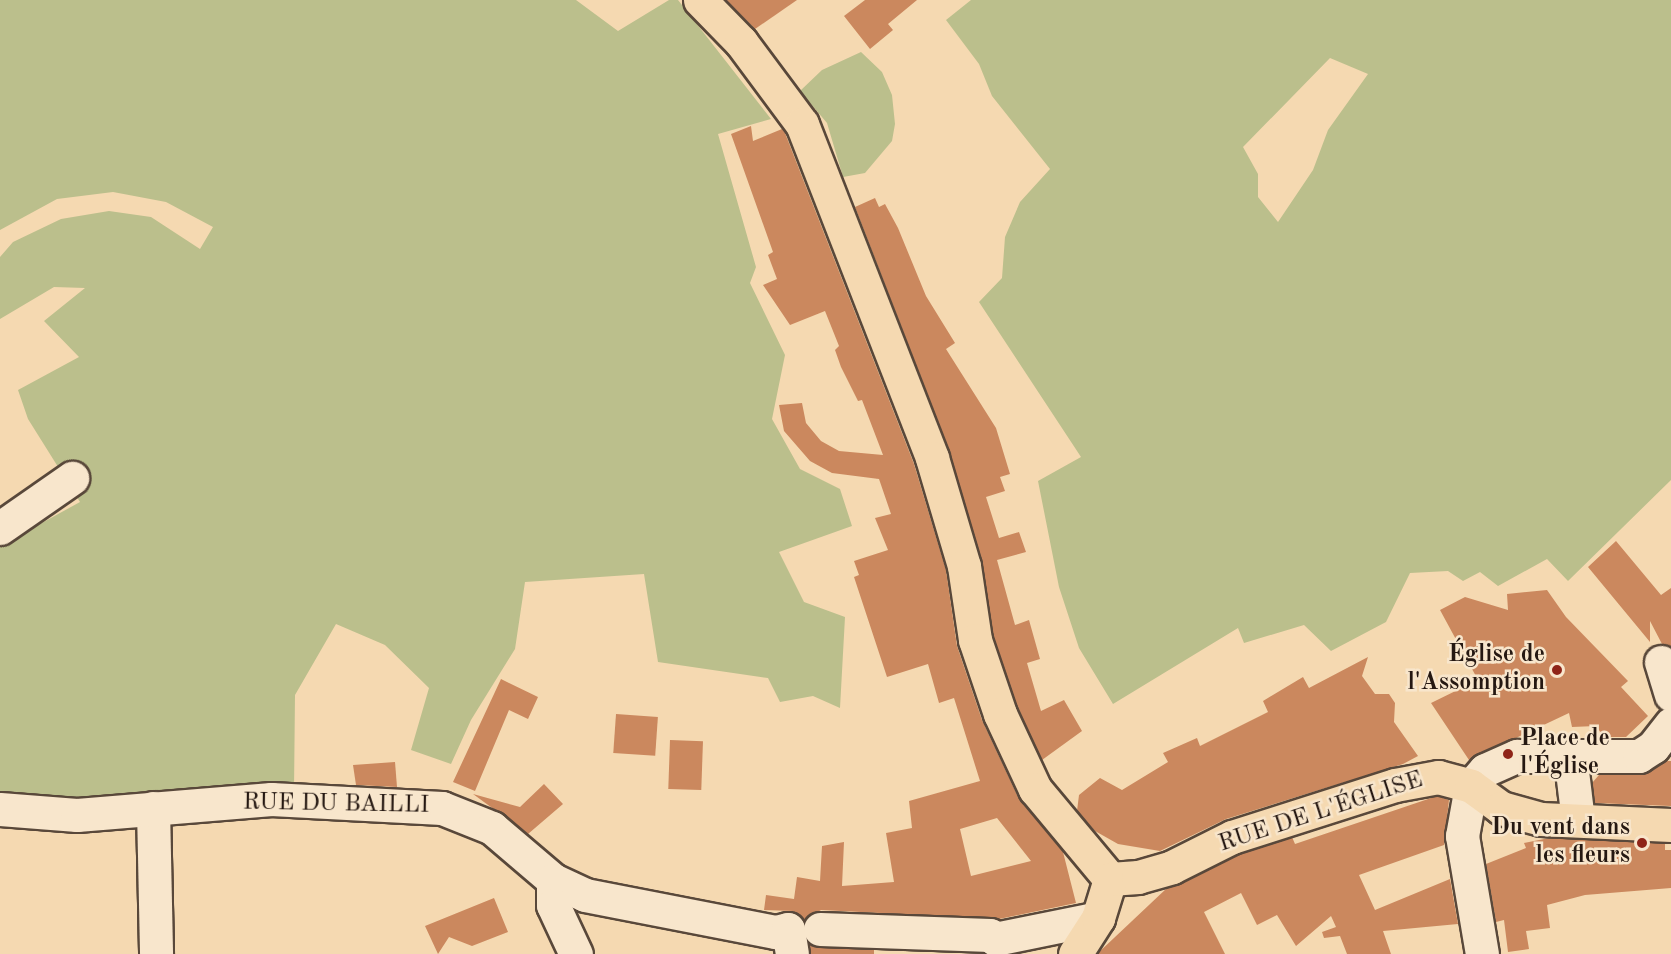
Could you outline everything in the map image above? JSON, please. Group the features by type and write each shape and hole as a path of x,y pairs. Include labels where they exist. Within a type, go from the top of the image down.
{"main road":[{"path":"700,0 741,42 802,124 932,458 964,566 975,640 1000,714 1022,766 1049,809 1110,879 1098,918 1075,954"},
{"name":"RUE DE L'ÉGLISE","path":"1110,879 1138,878 1172,867 1232,837 1395,785 1438,777 1471,786"},
{"path":"1471,786 1502,808 1541,819 1611,820 1671,825"}],"street":[{"path":"0,528 72,478"},
{"path":"1661,662 1671,695"},
{"path":"1482,954 1462,836 1471,786 1485,770 1516,756 1639,756 1653,747 1671,724"},
{"path":"1570,755 1578,820"},
{"name":"RUE DU BAILLI","path":"0,809 77,814 271,800 442,807 492,828 553,880 620,903 776,932 788,929 792,954"},
{"path":"153,808 156,954"},
{"path":"553,880 553,905 576,954"},
{"path":"820,929 890,942 990,946 1098,918"}],"green space":[{"path":"0,0 576,0 618,31 669,0 678,0 771,119 718,134 756,267 750,283 785,355 772,419 800,469 840,489 852,526 779,552 804,602 845,617 840,708 813,696 780,702 768,678 658,662 644,574 525,582 515,649 471,720 451,764 411,750 429,688 385,645 336,624 295,695 294,791 102,800 0,794 0,546 80,502 28,419 18,390 79,357 44,321 85,288 54,287 0,319 0,257 13,242 61,219 109,211 151,217 200,249 213,227 166,202 113,192 57,199 0,230"},
{"path":"971,0 1671,0 1671,480 1568,581 1547,559 1498,586 1480,572 1463,581 1448,571 1410,573 1386,622 1331,651 1304,625 1244,643 1238,628 1113,704 1079,648 1059,587 1038,481 1081,457 979,302 1002,278 1005,237 1020,202 1050,169 992,96 979,64 946,20","holes":["1330,58 1368,74 1328,130 1313,170 1278,222 1258,197 1258,174 1243,147"]},
{"path":"861,52 882,72 892,95 895,124 892,141 865,173 843,177 827,123 800,91 822,70"}],"building":[{"path":"726,0 797,0 755,29"},
{"path":"865,0 917,0 888,24 893,30 870,49 844,16"},
{"path":"751,126 753,141 782,129 785,133 914,464 946,570 957,646 982,720 1018,797 1063,852 1076,903 999,919 821,910 804,920 793,911 764,910 766,895 794,899 797,877 820,881 822,846 844,842 842,886 894,882 886,833 912,828 909,801 980,781 954,698 939,703 928,664 887,677 854,577 859,575 854,561 888,550 875,518 891,514 879,479 832,473 810,461 784,431 779,405 802,403 806,423 821,441 839,451 883,455 862,400 858,401 841,367 835,350 839,346 825,311 790,325 763,285 777,279 768,255 773,252 731,134","holes":["997,818 1031,861 971,876 960,829"]},
{"path":"875,198 879,207 885,204 898,228 926,296 955,343 946,349 996,428 1010,474 1000,477 1005,491 986,497 999,538 1019,532 1026,552 997,560 1015,625 1029,620 1040,659 1027,663 1041,711 1064,700 1082,731 1042,760 1017,707 993,636 982,561 950,453 855,207"},
{"path":"1616,541 1661,595 1671,588 1671,647 1662,644 1650,621 1650,642 1588,567"},
{"path":"1547,590 1566,617 1628,681 1621,687 1648,716 1626,737 1604,737 1596,726 1572,727 1569,713 1469,760 1431,703 1478,680 1440,610 1465,597 1508,610 1507,594"},
{"path":"1368,657 1362,676 1375,694 1389,694 1395,703 1394,722 1418,756 1403,764 1226,819 1160,851 1118,844 1095,831 1077,811 1079,795 1100,778 1122,790 1168,762 1163,753 1197,738 1200,746 1268,712 1263,701 1303,677 1309,688"},
{"path":"501,679 538,697 528,719 509,710 475,791 453,782"},
{"path":"616,714 658,717 655,756 613,753"},
{"path":"670,740 703,741 701,790 668,789"},
{"path":"1665,761 1671,761 1671,806 1595,803 1592,783 1599,775 1640,775"},
{"path":"395,762 397,787 356,785 353,765"},
{"path":"544,784 563,804 528,834 473,794 520,807"},
{"path":"1437,796 1449,800 1444,845 1359,875 1375,910 1450,879 1458,924 1383,931 1391,954 1347,954 1340,936 1324,938 1322,932 1336,927 1331,916 1296,946 1277,915 1257,925 1241,893 1204,912 1225,954 1097,954 1167,888 1239,854 1292,837 1295,844"},
{"path":"1549,838 1665,843 1665,850 1671,850 1671,888 1585,895 1547,905 1550,928 1526,931 1529,949 1508,952 1504,920 1496,922 1486,864 1526,848 1524,843"},
{"path":"494,898 508,932 472,946 449,937 438,954 425,926"},
{"path":"809,944 874,950 874,954 810,954"}],"place":[{"name":"Église de l'Assomption","path":"1557,670"},
{"name":"Place de l'Église","path":"1508,754"},
{"name":"Du vent dans les fleurs","path":"1642,843"}]}
